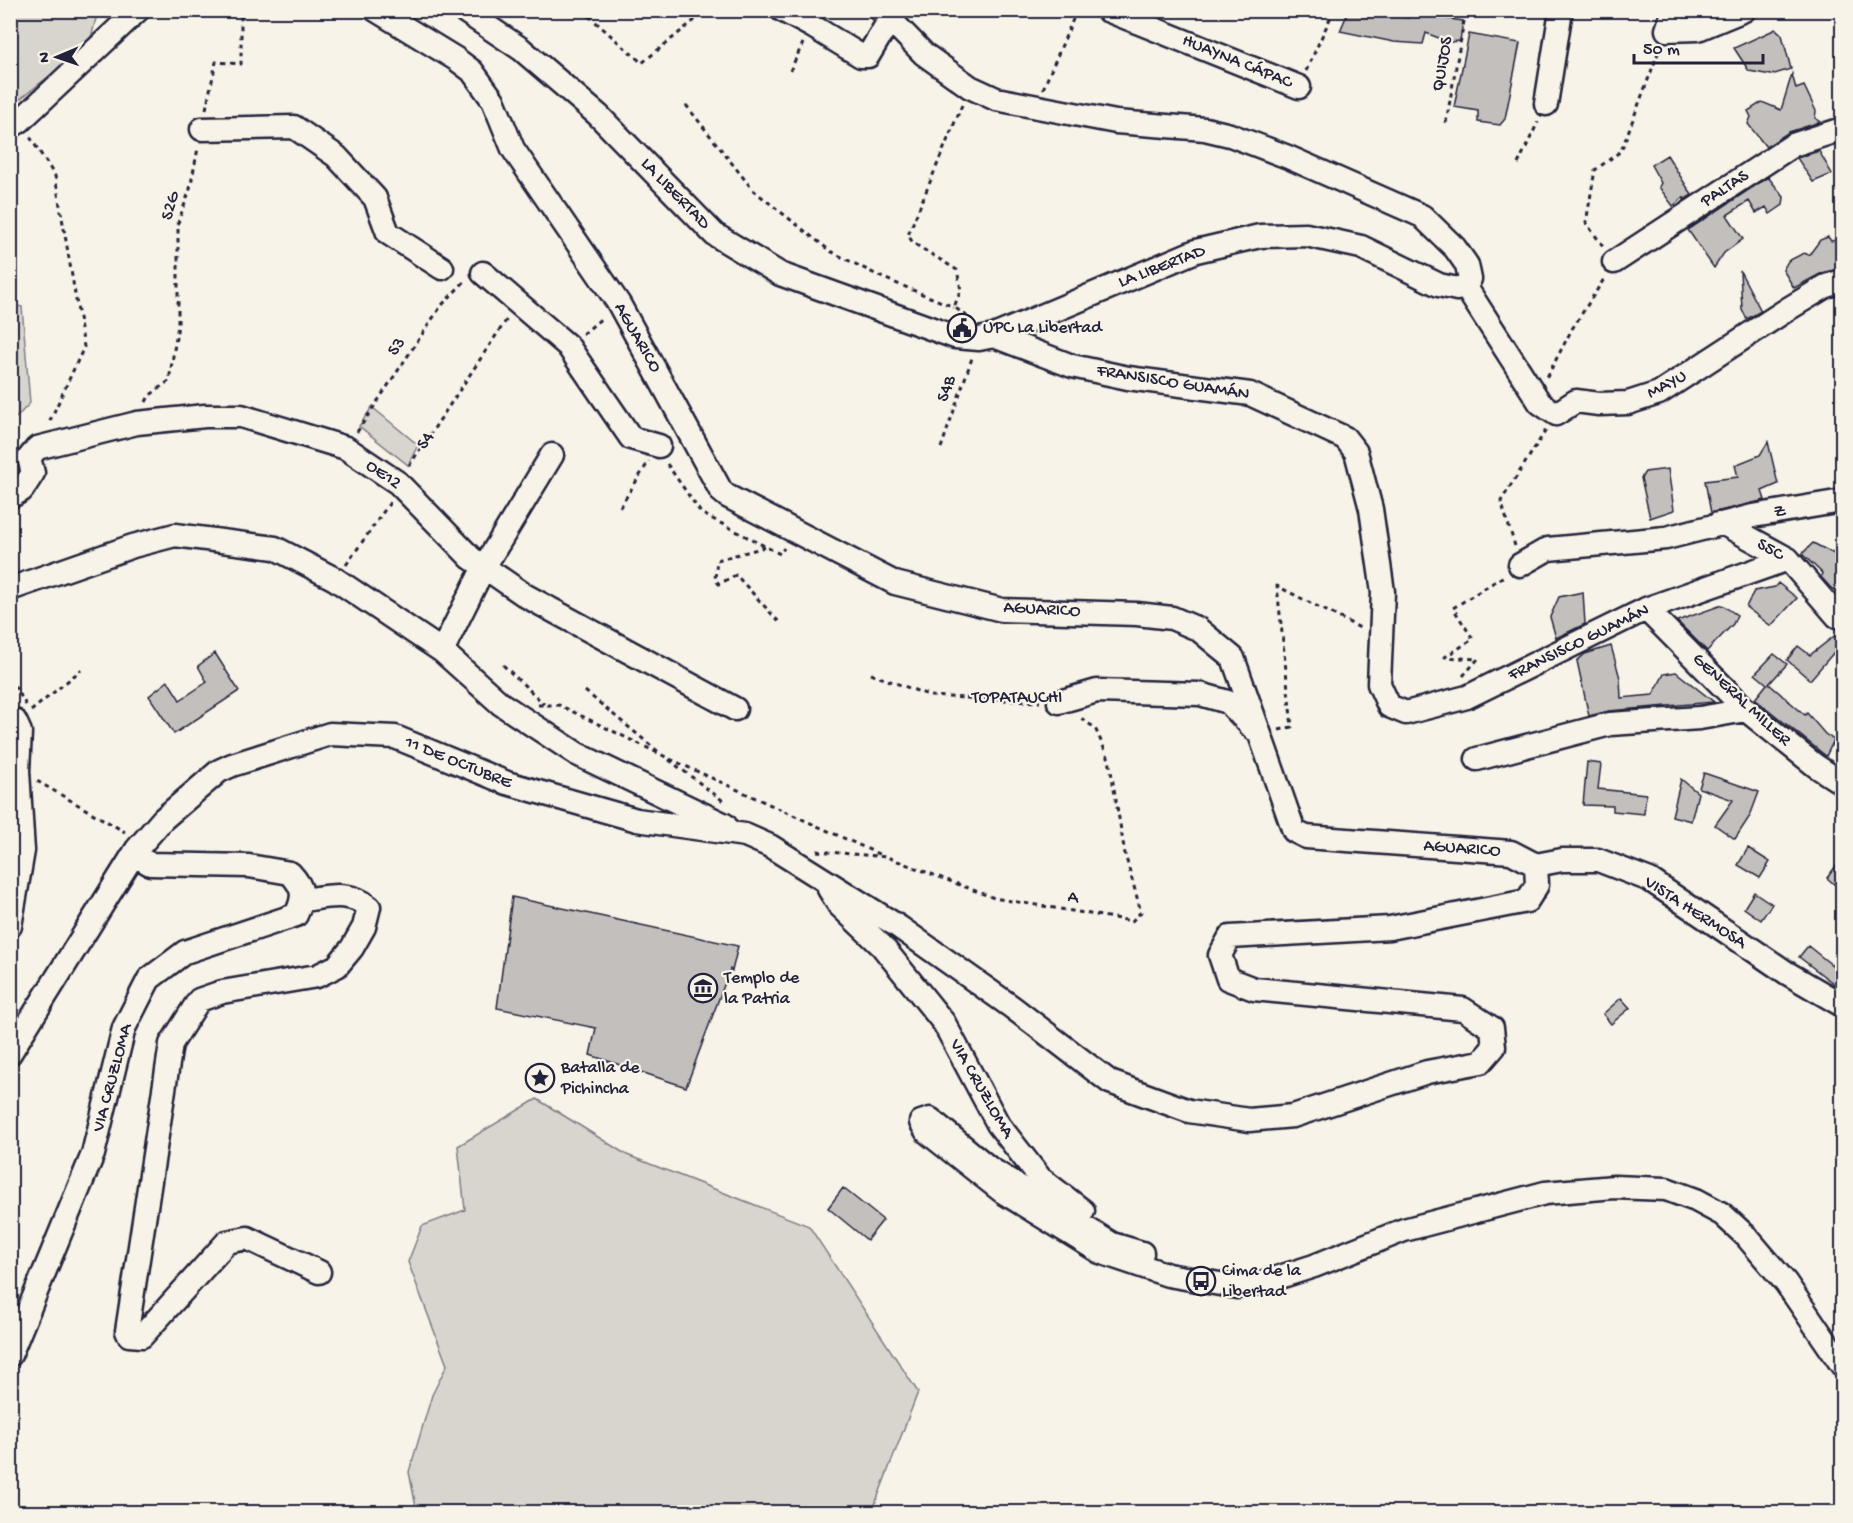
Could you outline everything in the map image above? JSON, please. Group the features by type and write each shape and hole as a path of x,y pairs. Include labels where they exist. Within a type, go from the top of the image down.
{"street":[{"path":"15,124 138,10"},
{"name":"AGUARICO","path":"376,10 472,71 493,100 513,149 619,304 721,491 727,496 895,583 1002,610 1137,614 1172,618 1198,629 1233,658 1287,820 1294,831 1306,837 1510,852 1536,865"},
{"name":"LA LIBERTAD","path":"464,10 521,49 598,115 714,234 780,274 955,337 986,338 1196,251 1260,236 1306,235 1361,247 1439,285 1456,289 1465,286"},
{"path":"782,10 861,56 868,56 885,15 924,54 970,87 996,99 1116,122 1206,129 1288,158 1422,216 1455,248 1467,265 1470,279 1465,286 1540,403 1556,414"},
{"name":"HUAYNA CÁPAC","path":"1107,10 1299,87"},
{"path":"1546,104 1561,10"},
{"path":"1670,20 1698,29 1744,10"},
{"path":"202,129 294,127 336,156 375,198 388,233 442,268"},
{"name":"PALTAS","path":"1614,262 1793,145 1842,129"},
{"path":"483,273 568,346 631,438 659,446"},
{"name":"MAYU","path":"1556,414 1576,401 1599,404 1628,403 1659,393 1788,309 1826,286 1842,281"},
{"name":"FRANSISCO GUAMÁN","path":"986,338 1072,366 1128,378 1250,394 1345,438 1356,452 1371,509 1383,592 1379,684 1386,701 1397,710 1406,712 1467,697 1646,609 1788,559"},
{"name":"OE12","path":"38,448 137,423 206,416 241,416 346,448 398,483 471,558 526,596 735,708"},
{"path":"10,516 16,493 33,473 29,458 38,448"},
{"path":"442,651 484,567 552,455"},
{"name":"Z","path":"1520,565 1548,549 1666,538 1717,524 1842,501"},
{"name":"S5C","path":"1717,524 1724,524 1788,559 1837,616"},
{"path":"10,589 132,546 175,535 275,548 335,579 442,651 501,704 577,754 745,835"},
{"name":"GENERAL MILLER","path":"1646,609 1746,710 1816,766 1842,783"},
{"name":"TOPATAUCHI","path":"1059,702 1096,691 1200,694 1228,702 1260,734"},
{"path":"1477,759 1610,724 1700,718 1746,710"},
{"path":"10,926 23,851 18,771 20,732 18,717"},
{"name":"11 DE OCTUBRE","path":"10,1053 138,848 163,819 219,771 330,734 350,733 395,737 507,783 637,820 745,835 771,846 824,880"},
{"path":"138,848 150,864 249,866 290,873 303,887 303,900 344,896 360,899 369,907 360,934 337,966 317,976 222,992 199,1000 171,1044 127,1331 129,1335 142,1335 228,1242 239,1238 247,1238 319,1272"},
{"name":"VISTA HERMOSA","path":"1536,865 1562,860 1598,860 1650,880 1787,973 1842,1005"},
{"path":"824,880 899,927 1012,1006 1110,1082 1189,1111 1249,1120 1293,1116 1427,1072 1481,1062 1494,1047 1492,1028 1463,1009 1254,989 1228,979 1220,955 1230,937 1390,928 1527,901 1537,885 1536,865"},
{"name":"VIA CRUZLOMA","path":"824,880 839,905 882,946 944,1023 998,1124 1040,1178 1152,1261 1201,1281"},
{"name":"VIA CRUZLOMA","path":"10,1355 93,1154 124,1028 149,979 185,952 296,915 303,900"},
{"path":"1142,1253 1112,1244 989,1168 930,1119 921,1122 927,1132 1002,1192 1100,1252 1168,1275 1237,1287 1264,1282 1314,1266 1404,1230 1545,1193 1614,1187 1666,1189 1696,1200 1722,1214 1746,1236 1805,1308 1842,1365"}],"path":[{"name":"S2G","path":"137,423 148,396 169,381 178,325 178,223 190,189 216,62 241,64 241,10"},
{"path":"582,10 642,63 707,10"},
{"path":"1036,106 1077,10"},
{"path":"1299,87 1334,10"},
{"name":"QUIJOS","path":"1446,123 1466,10"},
{"path":"790,71 812,26"},
{"path":"954,307 960,290 957,270 914,243 908,235 970,87"},
{"path":"1518,164 1546,104"},
{"path":"686,105 753,190 830,251 881,277 954,307 986,338"},
{"path":"15,124 55,176 84,347 38,448"},
{"name":"S3","path":"346,448 441,306 467,279 483,273"},
{"name":"S4","path":"335,579 370,533 392,499 398,483 518,303"},
{"path":"568,346 619,304"},
{"name":"S4B","path":"941,448 986,338"},
{"path":"1460,680 1478,659 1445,657 1473,639 1453,608 1520,565 1501,501 1556,414"},
{"path":"620,507 659,446"},
{"path":"767,547 717,560 716,579 719,584 736,575 778,622"},
{"path":"1260,734 1292,727 1277,586 1360,627 1364,632"},
{"path":"503,665 545,705"},
{"path":"10,678 18,717 81,670"},
{"name":"TOPATAUCHI","path":"872,674 931,696 1059,702"},
{"path":"585,691 732,808"},
{"name":"A","path":"806,850 887,858 994,898 1132,921 1141,912 1125,854 1109,759 1095,728 1059,702"},
{"path":"534,705 559,705 664,756 887,858"},
{"path":"18,771 138,848"}],"shaded area":[{"path":"11,11 98,11 89,45 11,106"},
{"path":"11,304 22,307 30,403 11,423"},
{"path":"372,407 418,445 408,465 359,426"},
{"path":"537,1099 627,1155 809,1226 918,1392 872,1512 417,1512 409,1472 432,1395 447,1365 408,1262 422,1226 465,1210 458,1146"}],"building":[{"path":"1349,10 1408,18 1414,10 1431,10 1429,16 1463,21 1460,41 1449,42 1426,33 1423,44 1394,42 1340,31"},
{"path":"1776,29 1782,35 1791,69 1771,75 1749,71 1734,48"},
{"path":"1469,34 1520,43 1505,119 1500,125 1478,122 1478,111 1454,107"},
{"path":"1792,74 1796,89 1804,86 1816,111 1815,118 1820,122 1789,132 1766,147 1748,124 1751,117 1748,111 1762,102 1781,110"},
{"path":"1819,151 1832,174 1813,182 1797,158"},
{"path":"1667,155 1692,195 1684,200 1684,197 1673,206 1659,187 1661,183 1651,165"},
{"path":"1768,177 1784,197 1783,205 1770,214 1766,207 1756,213 1749,201 1727,215 1743,239 1724,253 1714,268 1688,230"},
{"path":"1828,237 1831,241 1842,239 1842,268 1822,273 1794,288 1783,270 1788,261 1804,253 1809,255 1820,240"},
{"path":"1740,271 1761,311 1747,319 1742,309"},
{"path":"1768,442 1778,484 1762,491 1765,500 1711,513 1705,481 1738,477 1735,465 1760,455"},
{"path":"1668,469 1674,510 1650,518 1641,478 1645,472"},
{"path":"1813,543 1842,558 1842,596 1830,587 1821,577 1822,573 1802,554"},
{"path":"1778,583 1797,598 1771,626 1746,607 1754,591 1775,587"},
{"path":"1583,592 1585,624 1556,638 1550,617 1559,597"},
{"path":"1722,605 1737,615 1733,624 1707,651 1677,621"},
{"path":"1842,630 1842,643 1810,680 1787,660 1798,646 1810,655"},
{"path":"1611,646 1620,678 1621,698 1653,695 1664,674 1676,672 1714,702 1609,711 1589,716 1577,661 1585,654"},
{"path":"215,653 239,691 174,734 149,696 168,681 180,700 207,682 198,666"},
{"path":"1774,654 1787,664 1769,684 1805,715 1807,713 1825,734 1834,740 1826,756 1755,699 1767,684 1755,674"},
{"path":"1587,762 1601,764 1598,789 1646,794 1644,814 1613,811 1613,806 1583,805"},
{"path":"1704,773 1759,792 1750,816 1735,839 1715,825 1733,800 1699,788"},
{"path":"1681,779 1698,793 1691,821 1672,816"},
{"path":"1748,848 1770,862 1760,878 1738,865"},
{"path":"1842,858 1842,891 1827,878"},
{"path":"1754,892 1772,904 1761,920 1744,908"},
{"path":"512,897 738,946 732,971 730,969 686,1087 590,1055 596,1028 497,1008"},
{"path":"1808,946 1842,973 1842,990 1799,957"},
{"path":"1621,998 1630,1008 1611,1024 1603,1014"},
{"path":"843,1188 883,1220 867,1240 828,1208"}],"place":[{"name":"UPC La Libertad","path":"962,328"},
{"name":"Templo de la Patria","path":"703,988"},
{"name":"Batalla de Pichincha","path":"540,1078"},
{"name":"Cima de la Libertad","path":"1201,1281"}]}
